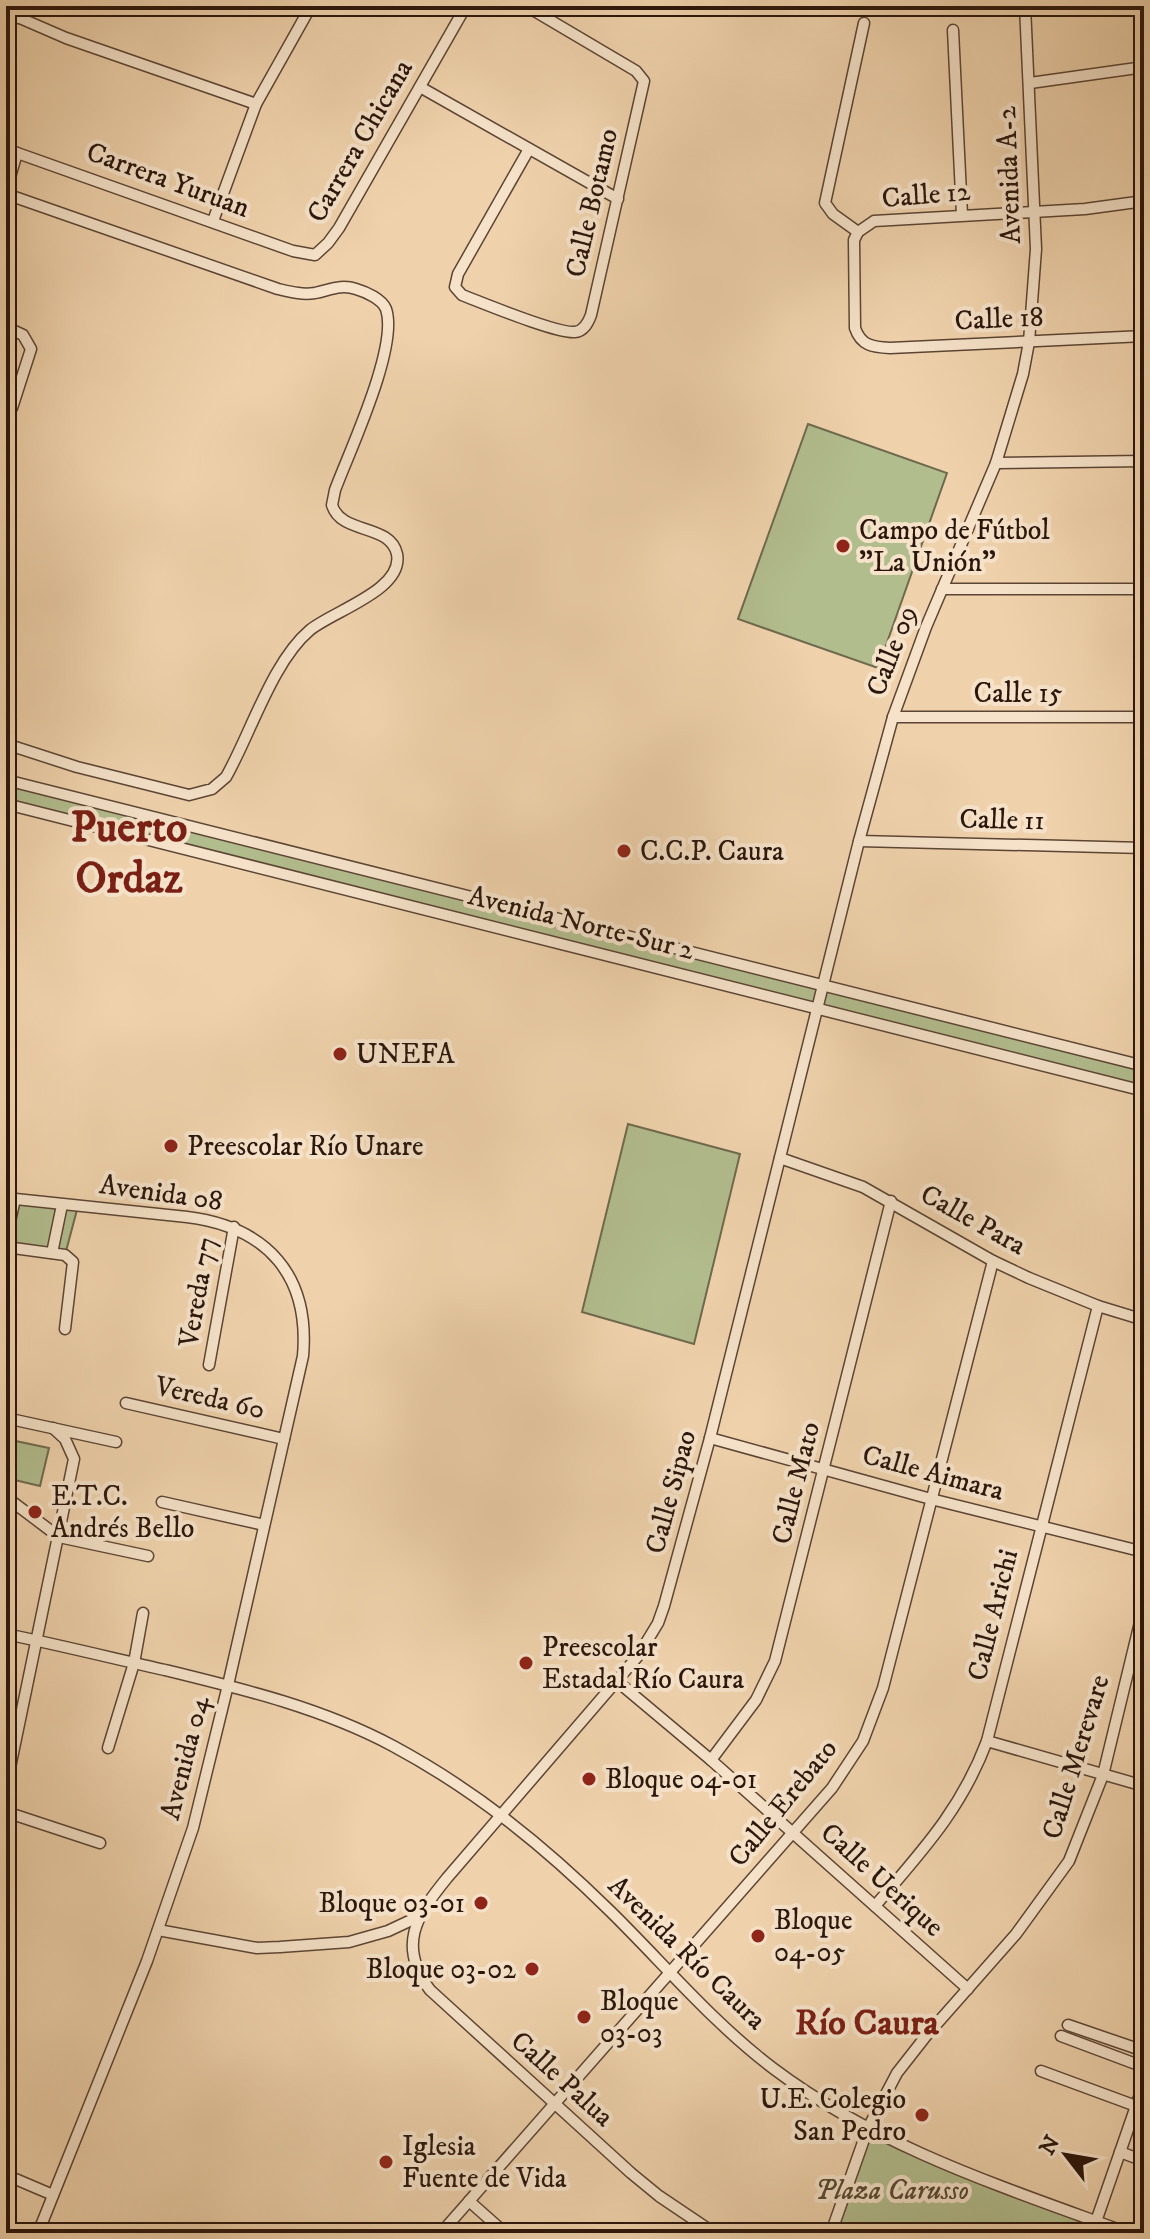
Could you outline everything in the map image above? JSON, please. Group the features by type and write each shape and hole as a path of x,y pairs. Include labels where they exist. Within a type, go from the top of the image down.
{"street":[{"path":"19,18 26,6"},
{"path":"213,221 256,104 311,6"},
{"name":"Carrera Chicana","path":"315,255 339,228 466,6"},
{"name":"Calle Botamo","path":"526,6 636,71 644,81 591,315 578,332 558,329 457,292 455,281 529,149"},
{"path":"949,6 1016,6"},
{"name":"Avenida A-2","path":"1025,6 1036,249 1029,342"},
{"path":"6,12 66,38 256,104"},
{"path":"858,232 833,214 825,203 864,23"},
{"path":"953,30 962,215"},
{"path":"1030,83 1144,67"},
{"path":"420,87 618,199"},
{"name":"Carrera Yuruan","path":"6,149 307,256 315,255"},
{"path":"6,744 77,767 189,795 212,789 226,777 283,663 298,641 327,618 379,590 392,574 397,556 388,540 340,519 332,505 380,370 387,322 382,303 356,289 341,286 300,294 278,289 6,192 17,153"},
{"name":"Calle 12","path":"858,232 874,221 1085,209 1144,201"},
{"name":"Calle 18","path":"858,232 854,250 855,328 858,339 865,344 890,348 1144,336"},
{"path":"6,327 23,335 31,349 12,408"},
{"name":"Calle 09","path":"823,986 893,717 942,589 996,463 1020,387 1029,342"},
{"path":"996,463 1144,461"},
{"path":"942,589 1144,589"},
{"name":"Calle 15","path":"893,717 1144,717"},
{"name":"Avenida Norte-Sur 2","path":"6,780 1144,1066"},
{"name":"Avenida Norte-Sur 2","path":"6,804 310,883 818,1006 1144,1091"},
{"name":"Calle 11","path":"859,841 1144,848"},
{"name":"Calle Sipao","path":"413,1935 420,1916 447,1878 618,1682 658,1623 710,1438 823,986"},
{"name":"Calle Para","path":"780,1158 833,1175 891,1201 993,1261 1098,1306 1144,1320"},
{"path":"6,1239 10,1199"},
{"name":"Avenida 08","path":"10,1199 199,1218 234,1227 267,1248 290,1277"},
{"name":"Calle Mato","path":"711,1760 756,1700 775,1661 891,1201"},
{"path":"52,1253 62,1205"},
{"name":"Vereda 77","path":"209,1365 234,1227"},
{"path":"6,1247 65,1255 73,1262 65,1329"},
{"name":"Calle Erebato","path":"441,2233 793,1833 850,1763 873,1717 883,1688 993,1261"},
{"name":"Avenida 04","path":"38,2233 158,1930 193,1828 303,1356 305,1333 298,1294 290,1277"},
{"name":"Calle Arichi","path":"875,1906 951,1815 987,1741 1098,1306"},
{"name":"Vereda 60","path":"126,1403 284,1439"},
{"path":"6,1418 116,1442"},
{"path":"6,1787 74,1459 65,1439 53,1428"},
{"name":"Calle Aimara","path":"710,1438 931,1499 1144,1552"},
{"path":"6,1497 59,1537 148,1556"},
{"path":"162,1502 264,1525"},
{"name":"Calle Merevare","path":"831,2233 868,2128 903,2064 1016,1934 1069,1861 1103,1775 1144,1606"},
{"path":"108,1748 134,1663 143,1613"},
{"name":"Avenida Río Caura","path":"6,1634 228,1685 358,1729 422,1763 503,1815 564,1867 721,2024 772,2067 816,2098 868,2128 960,2170 1128,2233"},
{"name":"Calle Uerique","path":"618,1682 711,1760 968,1989"},
{"path":"987,1741 1144,1786"},
{"path":"6,1812 100,1843"},
{"path":"158,1930 257,1948 280,1947 349,1942 388,1931 420,1916"},
{"name":"Calle Palua","path":"413,1935 412,1955 417,1973 430,1990 659,2196 714,2233"},
{"path":"1068,2025 1144,2051"},
{"path":"1061,2036 1144,2067"},
{"path":"1041,2071 1136,2106"},
{"path":"1092,2233 1144,2083"},
{"path":"1120,2152 1144,2161"},
{"path":"6,2175 53,2195"},
{"path":"469,2201 505,2233"}],"green space":[{"name":"Campo de Fútbol \"La Unión\"","path":"808,424 947,473 878,668 738,619"},
{"path":"6,780 1144,1066 1144,1091 6,804"},
{"path":"628,1124 740,1154 694,1344 582,1312"},
{"path":"15,1199 78,1206 65,1255 6,1247"},
{"path":"6,1439 49,1448 40,1486 6,1478"},
{"name":"Plaza Carusso","path":"868,2128 1096,2221 1092,2233 831,2233"}],"place":[{"name":"Campo de Fútbol \"La Unión\"","path":"843,546"},
{"name":"C.C.P. Caura","path":"624,851"},
{"name":"UNEFA","path":"340,1054"},
{"name":"Preescolar Río Unare","path":"171,1146"},
{"name":"E.T.C. Andrés Bello","path":"35,1512"},
{"name":"Preescolar Estadal Río Caura","path":"526,1663"},
{"name":"Bloque 04-01","path":"589,1779"},
{"name":"Bloque 03-01","path":"481,1903"},
{"name":"Bloque 04-05","path":"758,1936"},
{"name":"Bloque 03-02","path":"532,1969"},
{"name":"Bloque 03-03","path":"584,2017"},
{"name":"U.E. Colegio San Pedro","path":"922,2115"},
{"name":"Iglesia Fuente de Vida","path":"386,2162"}],"district":[{"name":"Puerto Ordaz","path":"129,854"},
{"name":"Río Caura","path":"867,2023"}]}
